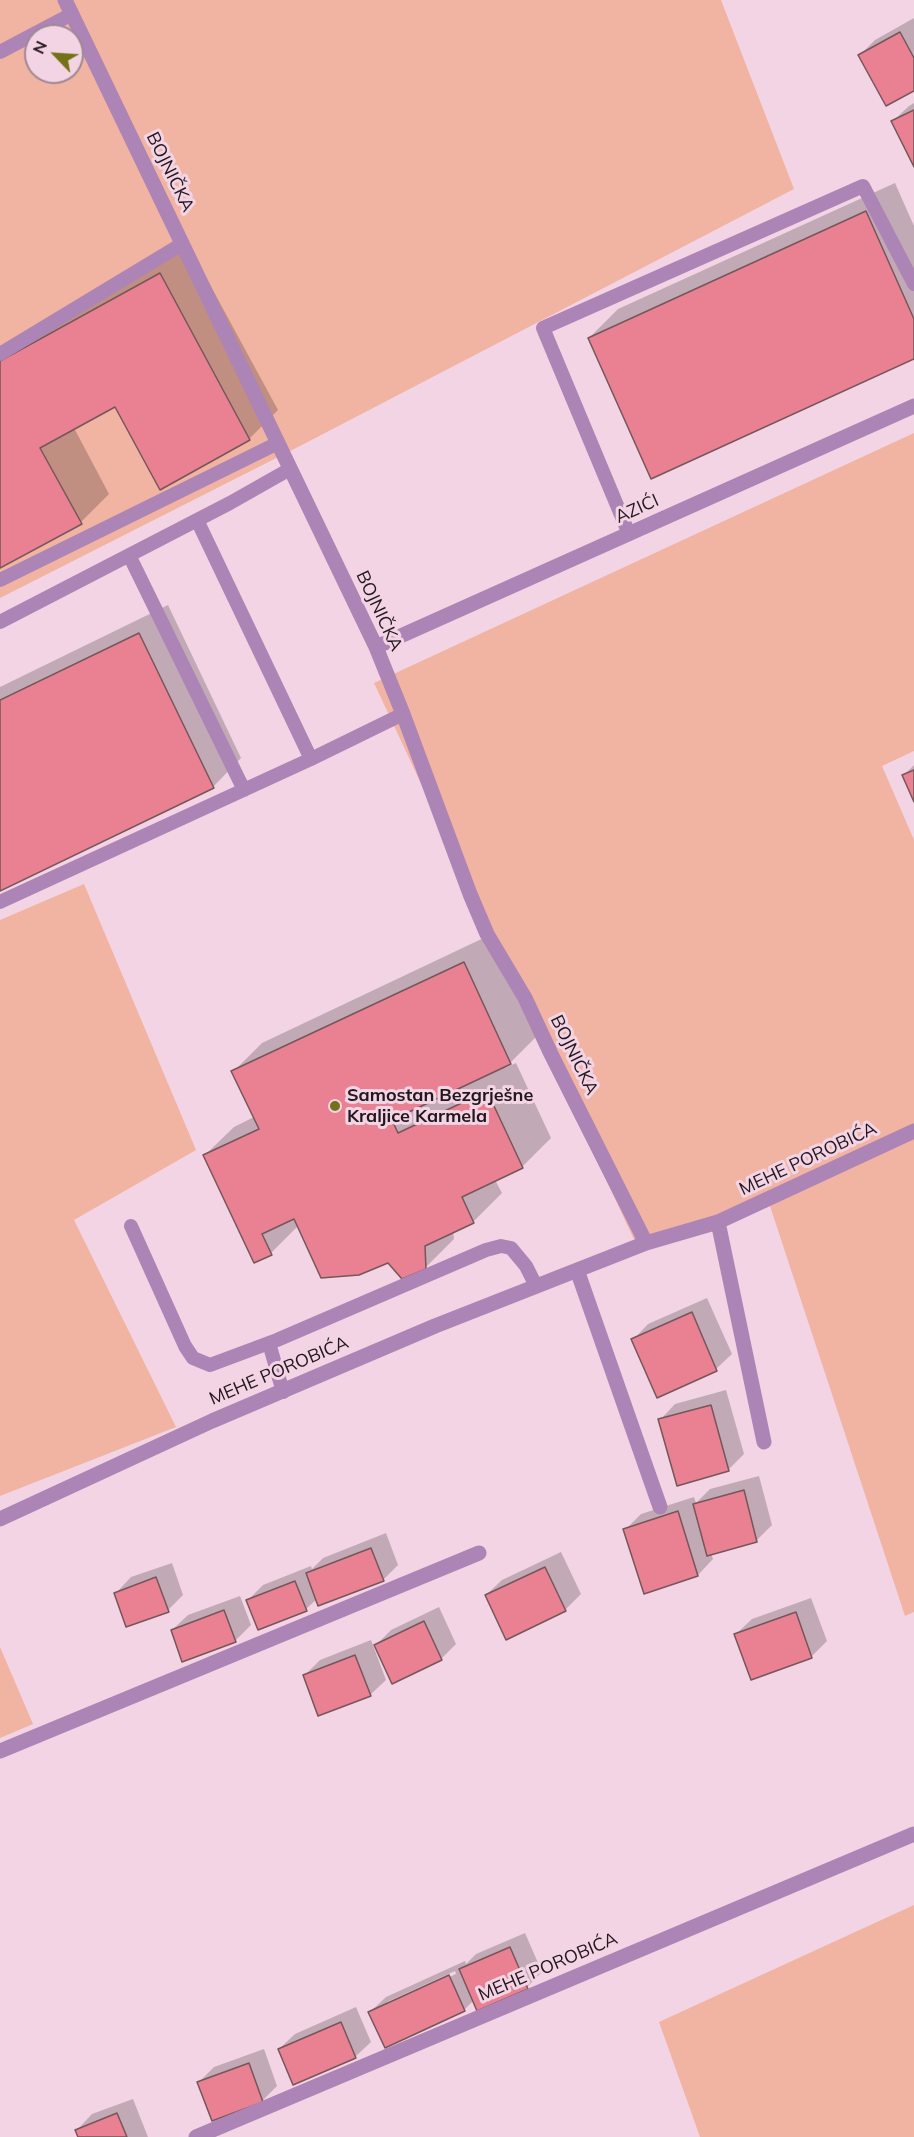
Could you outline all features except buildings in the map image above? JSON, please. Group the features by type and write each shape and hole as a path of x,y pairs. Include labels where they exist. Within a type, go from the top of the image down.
{"street":[{"name":"BOJNIČKA","path":"65,0 376,647 487,934 525,998 646,1243"},
{"name":"AZIĆI","path":"376,647 914,406"},
{"name":"MEHE POROBIĆA","path":"0,1519 212,1420 536,1286 646,1243 718,1222 914,1131"},
{"path":"718,1222 764,1442"},
{"path":"577,1270 660,1507"},
{"path":"0,1750 479,1553"},
{"name":"MEHE POROBIĆA","path":"196,2137 914,1834"}],"lane":[{"path":"0,52 72,14"},
{"path":"629,534 543,328 863,186 914,285"},
{"path":"0,354 182,244"},
{"path":"0,580 278,443"},
{"path":"0,622 290,469"},
{"path":"197,520 311,759"},
{"path":"129,555 244,790"},
{"path":"0,902 311,759 403,714"},
{"path":"131,1226 185,1346 193,1358 210,1365 269,1343 486,1250 501,1246 511,1248 526,1266 536,1286"},
{"path":"269,1343 283,1392"}],"shaded area":[{"path":"0,0 721,0 794,189 300,446 0,598"},
{"path":"914,433 914,751 882,766 914,840 914,1612 905,1616 768,1200 638,1248 374,683"},
{"path":"84,884 196,1150 74,1220 176,1427 0,1496 0,920"},
{"path":"0,1647 33,1724 0,1738"},
{"path":"914,1905 914,2137 700,2137 659,2022"}],"place":[{"name":"Samostan Bezgrješne Kraljice Karmela","path":"335,1106"}]}
